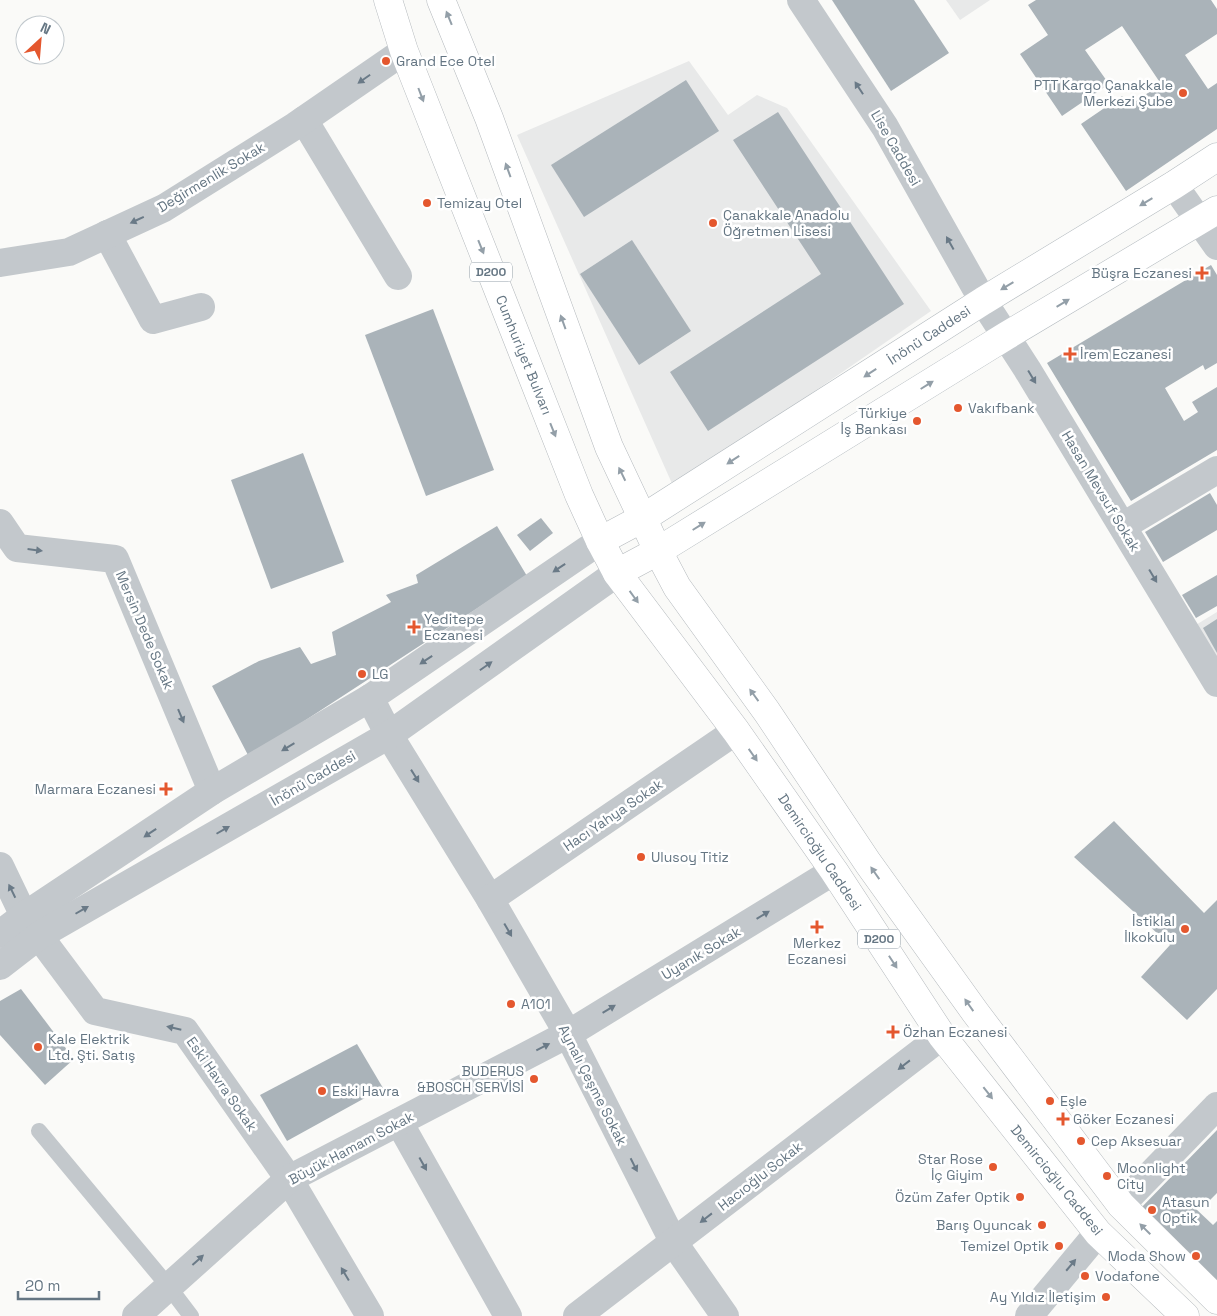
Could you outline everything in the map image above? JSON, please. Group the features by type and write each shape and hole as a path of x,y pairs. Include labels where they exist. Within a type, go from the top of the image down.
{"main road":[{"name":"Cumhuriyet Bulvarı","path":"388,0 404,51 575,485 600,540"},
{"name":"D200","path":"442,0 489,118 609,446 677,587 767,712 885,886 975,1012 1121,1205 1217,1300"},
{"name":"İnönü Caddesi","path":"600,540 643,518 983,301 1217,157"},
{"path":"617,573 658,551 1006,336 1208,216"},
{"name":"Demircioğlu Caddesi","path":"600,540 617,573 736,731 834,871 942,1036 1098,1233 1185,1316"}],"street":[{"name":"Lise Caddesi","path":"801,0 885,126 983,301"},
{"name":"Değirmenlik Sokak","path":"0,263 69,252 164,208 304,120 404,51"},
{"path":"304,120 398,276"},
{"path":"1174,185 1208,216 1217,246"},
{"path":"107,234 153,320 201,307"},
{"name":"Hasan Mevsuf Sokak","path":"983,301 1123,526 1217,684"},
{"path":"1123,526 1217,470"},
{"name":"Mersin Dede Sokak","path":"0,523 17,548 115,559 212,791"},
{"name":"İnönü Caddesi","path":"0,966 32,925 212,791 370,698 600,540"},
{"name":"İnönü Caddesi","path":"0,934 32,925 389,734 617,573"},
{"name":"Aynalı Çeşme Sokak","path":"370,698 389,734 490,899 568,1034 674,1243 725,1316"},
{"name":"Hacı Yahya Sokak","path":"490,899 736,731"},
{"name":"Eski Havra Sokak","path":"0,866 32,925 95,1011 185,1031 289,1179 370,1316"},
{"name":"Uyanık Sokak","path":"568,1034 834,871"},
{"name":"Büyük Hamam Sokak","path":"136,1316 289,1179 568,1034"},
{"name":"Hacıoğlu Sokak","path":"577,1316 942,1036"},
{"path":"1121,1205 1217,1106"},
{"path":"399,1122 508,1316"},
{"path":"1029,1316 1098,1233"}],"lane":[{"path":"39,1131 191,1316"}],"shaded area":[{"path":"946,0 990,0 960,20"},
{"name":"Çanakkale Anadolu Öğretmen Lisesi","path":"689,61 728,115 757,95 787,108 931,311 674,488 517,135"},
{"path":"1217,612 1217,683 1186,631"}],"building":[{"path":"832,0 914,0 949,53 891,91"},
{"name":"PTT Kargo Çanakkale Merkezi Şube","path":"1036,0 1211,0 1217,9 1217,34 1185,55 1208,89 1217,83 1217,129 1126,191 1081,124 1122,96 1129,106 1161,84 1122,26 1085,50 1109,84 1062,116 1020,54 1048,35 1028,5"},
{"path":"686,80 719,131 584,217 551,165"},
{"path":"778,112 904,304 708,431 670,372 821,274 733,140"},
{"path":"632,240 691,331 639,365 580,274"},
{"path":"1211,265 1217,275 1217,363 1205,370 1203,365 1165,388 1184,421 1198,412 1192,402 1217,387 1217,450 1131,501 1047,363"},
{"path":"433,309 494,470 426,496 365,335"},
{"path":"303,453 344,562 271,589 231,480"},
{"path":"1210,493 1217,505 1217,530 1163,562 1145,532"},
{"path":"541,518 553,533 530,551 517,535"},
{"path":"497,526 527,576 249,757 212,686 259,661 300,647 311,664 336,655 332,632 391,602 386,595 418,583 416,575"},
{"path":"1217,575 1217,606 1196,618 1182,595"},
{"path":"1217,619 1217,653 1203,628"},
{"name":"İstiklal İlkokulu","path":"1114,821 1204,913 1217,900 1217,989 1187,1020 1141,977 1170,945 1074,857"},
{"name":"Kale Elektrik Ltd. Şti. Satış","path":"21,989 74,1059 45,1085 0,1035 0,1001"},
{"name":"Eski Havra","path":"357,1044 383,1088 287,1141 260,1095"},
{"path":"1217,1130 1217,1193 1207,1203 1204,1201 1196,1209 1213,1225 1217,1221 1217,1288 1138,1211"}],"place":[{"name":"Grand Ece Otel","path":"386,61"},
{"name":"PTT Kargo Çanakkale Merkezi Şube","path":"1183,93"},
{"name":"Temizay Otel","path":"427,203"},
{"name":"Çanakkale Anadolu Öğretmen Lisesi","path":"713,223"},
{"name":"Büşra Eczanesi","path":"1202,273"},
{"name":"İrem Eczanesi","path":"1070,354"},
{"name":"Vakıfbank","path":"958,408"},
{"name":"Türkiye İş Bankası","path":"917,421"},
{"name":"Yeditepe Eczanesi","path":"414,627"},
{"name":"LG","path":"362,674"},
{"name":"Marmara Eczanesi","path":"166,789"},
{"name":"Ulusoy Titiz","path":"641,857"},
{"name":"Merkez Eczanesi","path":"817,927"},
{"name":"İstiklal İlkokulu","path":"1185,929"},
{"name":"A101","path":"511,1004"},
{"name":"Özhan Eczanesi","path":"893,1032"},
{"name":"Kale Elektrik Ltd. Şti. Satış","path":"38,1047"},
{"name":"BUDERUS &BOSCH SERVİSİ","path":"534,1079"},
{"name":"Eski Havra","path":"322,1091"},
{"name":"Eşle","path":"1050,1101"},
{"name":"Göker Eczanesi","path":"1063,1119"},
{"name":"Cep Aksesuar","path":"1081,1141"},
{"name":"Star Rose İç Giyim","path":"993,1167"},
{"name":"Moonlight City","path":"1107,1176"},
{"name":"Özüm Zafer Optik","path":"1020,1197"},
{"name":"Atasun Optik","path":"1152,1210"},
{"name":"Barış Oyuncak","path":"1042,1225"},
{"name":"Temizel Optik","path":"1059,1246"},
{"name":"Moda Show","path":"1196,1256"},
{"name":"Vodafone","path":"1085,1276"},
{"name":"Ay Yıldız İletişim","path":"1106,1297"}]}
